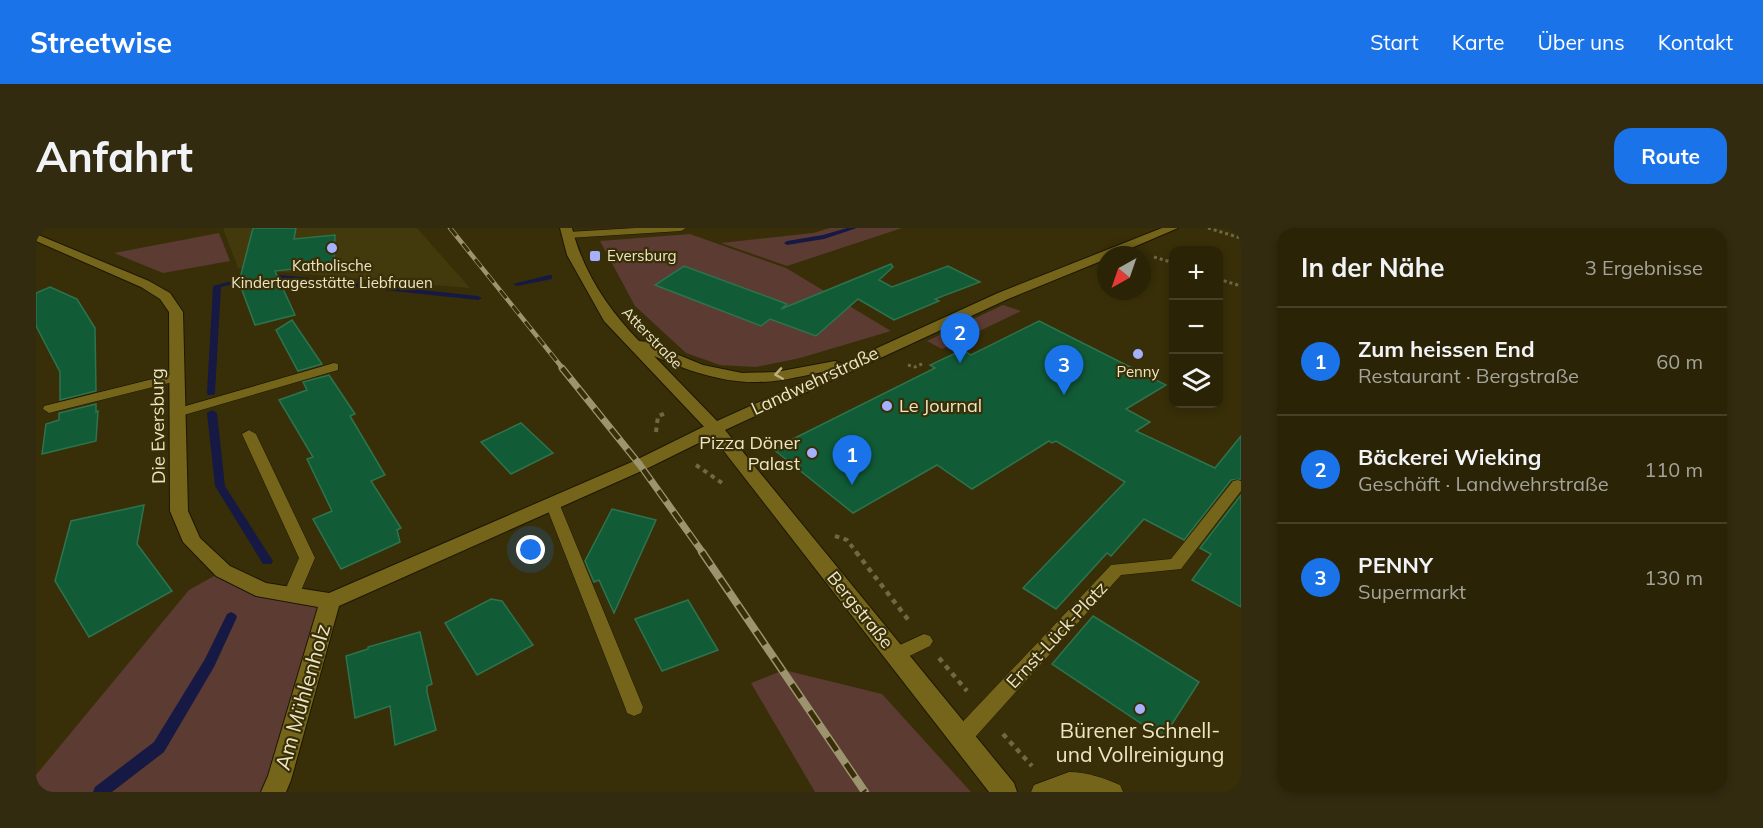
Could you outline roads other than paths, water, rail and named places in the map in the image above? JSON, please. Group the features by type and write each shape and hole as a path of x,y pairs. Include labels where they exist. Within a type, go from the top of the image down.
{"street":[{"name":"Landwehrstraße","path":"330,601 640,465 858,361 1013,291 1172,228"},
{"name":"Atterstraße","path":"567,232 582,276 609,318 715,428"},
{"name":"Die Eversburg","path":"36,237 145,284 165,296 176,312 179,511 192,542 223,571 263,590 330,601"},
{"path":"630,340 679,363 703,371 732,376 759,378 858,361"},
{"name":"Bergstraße","path":"715,428 1005,792"},
{"name":"Am Mühlenholz","path":"273,792 279,780 330,601"}],"lane":[{"path":"567,232 681,228"},
{"path":"177,413 334,367"},
{"path":"49,409 177,377"},
{"path":"249,434 307,558 291,595"},
{"name":"Ernst-Lück-Platz","path":"961,738 1117,570 1175,565 1238,485"},
{"path":"552,503 634,707"},
{"path":"895,655 924,640"},
{"path":"1041,792 1060,782 1083,782 1113,792"}],"waterway":[{"path":"787,243 824,237 854,228"},
{"path":"211,393 217,286 262,275 478,298"},
{"path":"517,284 549,277"},
{"path":"212,413 220,486 267,561"},
{"path":"100,792 159,747 210,663 231,617"}],"railway":[{"path":"450,228 564,370"},
{"path":"562,368 640,465 703,553"},
{"path":"702,552 865,792"}],"place":[{"name":"Katholische Kindertagesstätte Liebfrauen","path":"332,248"},
{"name":"Eversburg","path":"595,256"},
{"name":"Penny","path":"1138,354"},
{"name":"Bäckerei Wieking","path":"960,363"},
{"name":"PENNY","path":"1064,395"},
{"name":"Le Journal","path":"887,406"},
{"name":"Pizza Döner Palast","path":"812,453"},
{"name":"Zum heissen End","path":"852,485"},
{"name":"Bürener Schnell- und Vollreinigung","path":"1140,709"}]}
